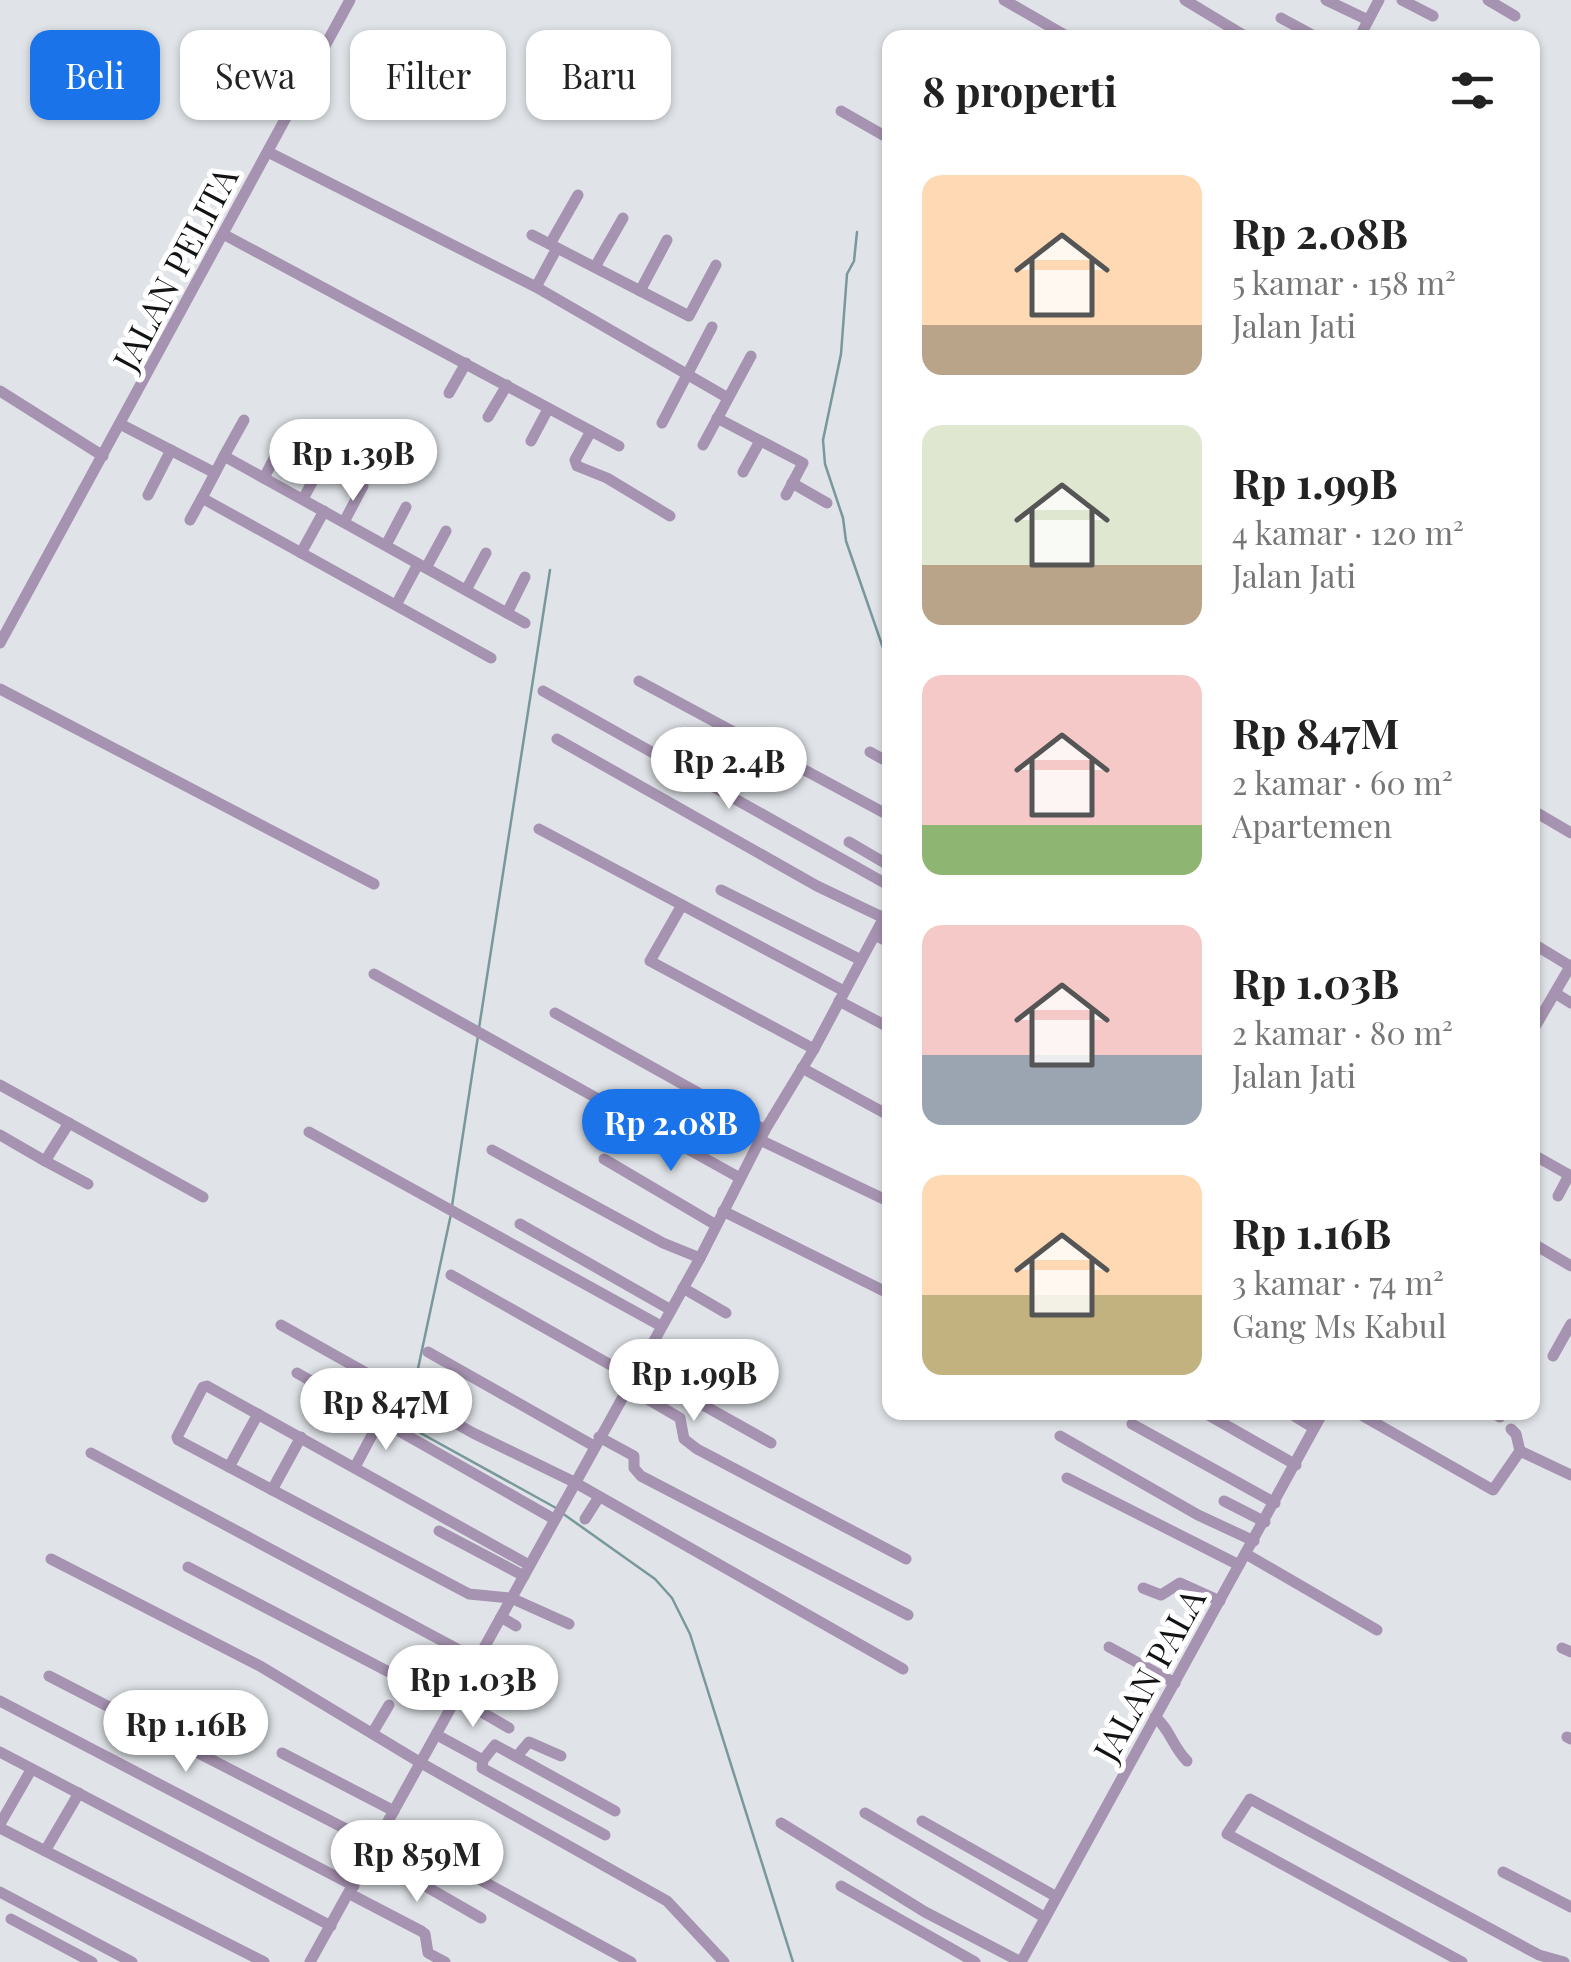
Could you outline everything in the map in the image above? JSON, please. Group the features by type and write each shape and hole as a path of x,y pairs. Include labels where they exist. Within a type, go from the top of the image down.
{"street":[{"name":"JALAN PELITA","path":"0,643 350,0"},
{"path":"1004,0 1056,30"},
{"path":"1185,0 1235,30"},
{"path":"1326,0 1368,20"},
{"path":"1363,30 1379,0"},
{"path":"1402,0 1432,16"},
{"path":"1488,0 1516,16"},
{"path":"1281,18 1303,30"},
{"path":"841,110 882,134"},
{"path":"268,152 536,287 728,398"},
{"path":"536,287 578,194"},
{"path":"595,267 622,218"},
{"path":"223,234 620,446"},
{"path":"532,235 689,316 716,265"},
{"path":"640,290 667,240"},
{"path":"662,424 712,327"},
{"path":"704,445 750,356"},
{"path":"449,393 466,363"},
{"path":"488,417 507,385"},
{"path":"0,391 103,456"},
{"path":"530,441 548,408"},
{"path":"718,418 802,463 789,489 827,503"},
{"path":"190,520 244,420"},
{"path":"120,424 215,473"},
{"path":"591,432 575,460 577,466 607,478 670,516"},
{"path":"264,478 284,439"},
{"path":"743,472 760,441"},
{"path":"148,495 171,450"},
{"path":"224,456 525,623"},
{"path":"303,500 324,462"},
{"path":"344,522 363,486"},
{"path":"202,498 491,658"},
{"path":"386,545 406,507"},
{"path":"301,554 324,511"},
{"path":"396,605 446,531"},
{"path":"466,590 486,553"},
{"path":"507,613 526,577"},
{"path":"639,681 882,812"},
{"path":"0,690 374,884"},
{"path":"542,691 882,882"},
{"path":"557,739 817,886 882,910"},
{"path":"870,752 882,759"},
{"path":"1540,815 1571,833"},
{"path":"540,829 682,905 882,1023"},
{"path":"848,842 882,861"},
{"path":"721,890 861,960"},
{"path":"682,905 650,961 814,1049"},
{"path":"310,1962 882,922"},
{"path":"875,935 882,939"},
{"path":"1540,949 1571,966 1540,1019"},
{"path":"374,974 740,1178"},
{"path":"1556,993 1571,1003"},
{"path":"555,1013 763,1135 882,1198"},
{"path":"802,1068 882,1112"},
{"path":"0,1086 203,1197"},
{"path":"45,1161 70,1124"},
{"path":"309,1132 661,1326"},
{"path":"0,1135 88,1184"},
{"path":"492,1150 663,1243 700,1258"},
{"path":"604,1158 716,1225"},
{"path":"1540,1160 1570,1176 1558,1196"},
{"path":"723,1211 882,1290"},
{"path":"520,1224 671,1310"},
{"path":"1540,1247 1571,1266"},
{"path":"451,1275 632,1378 771,1443"},
{"path":"683,1288 726,1312"},
{"path":"1553,1356 1571,1324"},
{"path":"281,1325 473,1434 574,1482 903,1669"},
{"path":"428,1352 596,1441 634,1456 634,1468 641,1476 908,1616"},
{"path":"297,1373 556,1517"},
{"path":"632,1378 680,1418 684,1439 697,1449 906,1560"},
{"path":"526,1570 355,1467 208,1386 203,1387 177,1439 470,1594 511,1598 569,1624"},
{"path":"229,1467 258,1414"},
{"path":"355,1467 380,1420"},
{"path":"1218,1420 1296,1465"},
{"path":"1301,1420 1314,1428"},
{"name":"JALAN PALA","path":"1021,1962 1318,1420"},
{"path":"1370,1420 1493,1490 1520,1451 1511,1429"},
{"path":"1132,1424 1276,1503"},
{"path":"1060,1436 1198,1515 1254,1542"},
{"path":"272,1490 301,1437"},
{"path":"1520,1451 1571,1475"},
{"path":"91,1454 478,1660"},
{"path":"1067,1478 1243,1559 1376,1630"},
{"path":"586,1519 599,1496"},
{"path":"1224,1501 1265,1522"},
{"path":"439,1531 526,1570"},
{"path":"51,1559 260,1666 421,1763 667,1901 724,1962"},
{"path":"188,1567 510,1728"},
{"path":"1143,1588 1161,1596 1180,1583 1220,1601"},
{"path":"501,1618 516,1626"},
{"path":"1109,1647 1174,1683"},
{"path":"48,1676 376,1845"},
{"path":"0,1702 352,1890 425,1934 428,1953 445,1962"},
{"path":"373,1732 389,1705"},
{"path":"1156,1717 1172,1745 1187,1761"},
{"path":"437,1735 483,1760"},
{"path":"517,1756 529,1742 560,1756"},
{"path":"605,1836 482,1768 483,1760 494,1745 615,1811"},
{"path":"0,1752 331,1926"},
{"path":"282,1753 394,1811"},
{"path":"31,1770 0,1826 264,1962"},
{"path":"46,1851 79,1793"},
{"path":"1462,1962 1227,1834 1250,1799 1345,1848 1538,1958 1564,1962"},
{"path":"865,1813 1044,1917"},
{"path":"922,1821 1055,1896"},
{"path":"780,1824 925,1912 1021,1962"},
{"path":"384,1828 631,1962"},
{"path":"369,1860 420,1883 480,1918"},
{"path":"1504,1872 1571,1907"},
{"path":"841,1886 976,1962"},
{"path":"0,1892 132,1962"},
{"path":"11,1919 92,1962"}],"waterway":[{"path":"857,232 854,261 847,274 841,354 823,440 825,464 843,518 846,541 882,645"},
{"path":"479,1028 550,570"},
{"path":"452,1206 478,1036"},
{"path":"413,1392 451,1214"},
{"path":"410,1405 406,1425 556,1508"},
{"path":"562,1513 655,1579 672,1598 690,1634 793,1962"}]}
